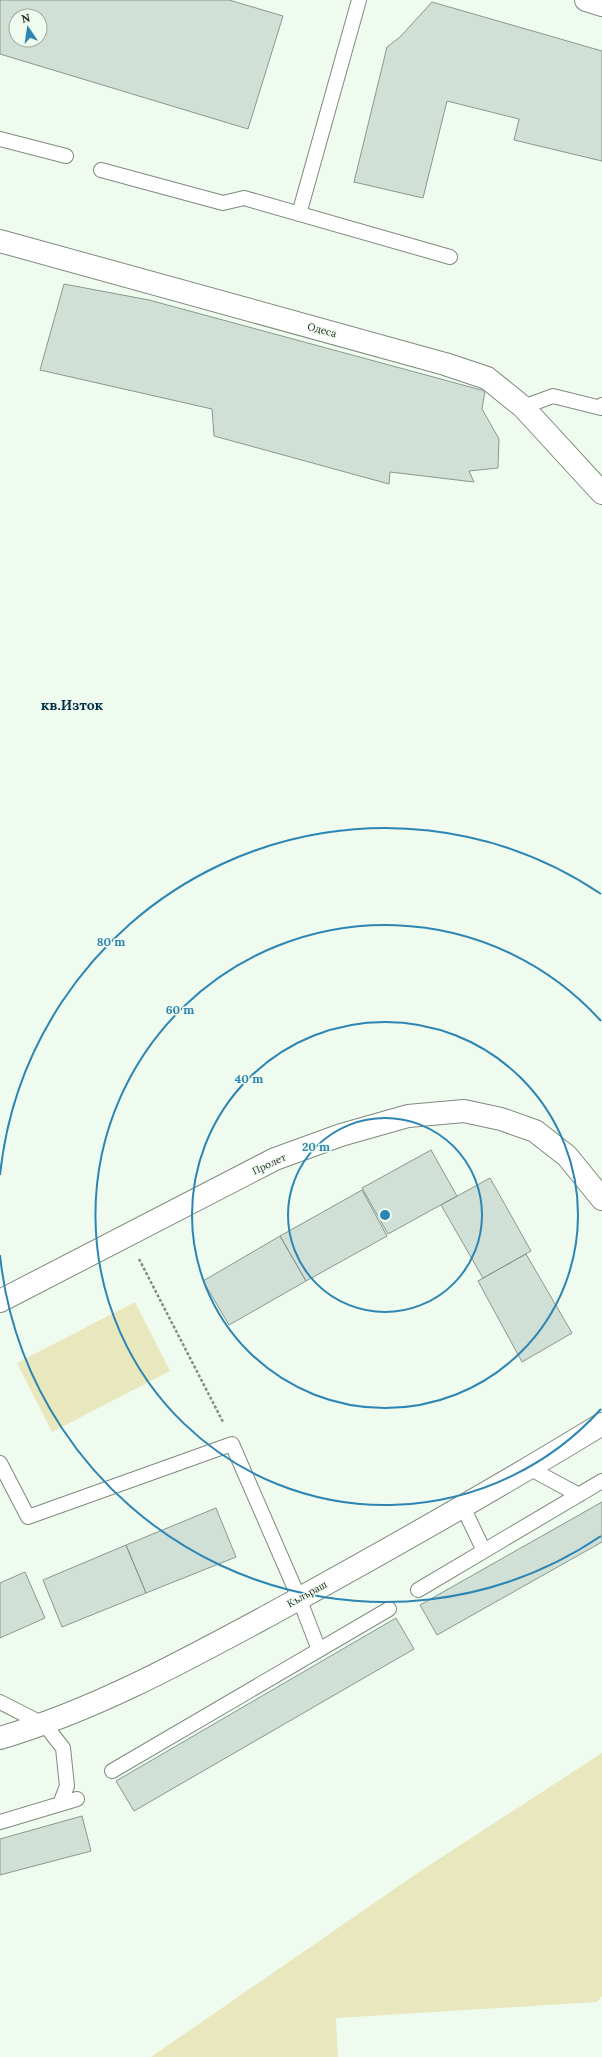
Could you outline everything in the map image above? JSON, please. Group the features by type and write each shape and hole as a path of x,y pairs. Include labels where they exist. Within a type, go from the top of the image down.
{"street":[{"path":"586,0 602,5"},
{"name":"Одеса","path":"0,241 445,364 487,378 524,407 602,493"},
{"name":"Пролет","path":"0,1301 275,1159 340,1135 408,1116 464,1111 501,1119 535,1131 567,1156 602,1199"},
{"name":"Кълъраш","path":"0,1738 45,1725 163,1672 463,1507 602,1424"}],"lane":[{"path":"299,214 359,0"},
{"path":"0,139 66,156"},
{"path":"101,170 223,203 244,198 450,257"},
{"path":"524,407 553,396 601,408 602,405"},
{"path":"0,1463 28,1518 232,1444 299,1598 319,1650"},
{"path":"529,1468 579,1495"},
{"path":"418,1590 602,1481"},
{"path":"463,1507 484,1551"},
{"path":"112,1771 389,1609"},
{"path":"0,1702 45,1725 62,1748 67,1786 60,1804"},
{"path":"0,1822 77,1799"}],"path":[{"path":"127,1236 215,1406 232,1444"}],"green space":[{"path":"135,1302 170,1371 52,1432 17,1363"},
{"path":"602,1753 602,1996 597,2002 336,2018 338,2057 151,2057 419,1872"}],"building":[{"path":"0,0 229,0 283,16 248,129 0,54"},
{"path":"432,2 602,51 602,161 514,140 519,119 447,101 423,198 354,182 387,47 400,37"},
{"path":"64,284 149,300 485,391 482,409 499,439 498,468 469,471 474,482 390,472 389,484 214,436 212,409 40,370"},
{"path":"431,1150 457,1196 388,1234 362,1188"},
{"path":"490,1178 531,1251 483,1278 441,1205"},
{"path":"362,1190 387,1236 306,1281 280,1236"},
{"path":"280,1236 306,1281 229,1325 203,1281"},
{"path":"526,1254 572,1333 522,1362 478,1281"},
{"path":"602,1502 602,1542 437,1635 420,1605"},
{"path":"216,1508 236,1557 146,1593 126,1545"},
{"path":"126,1545 146,1593 62,1627 43,1580"},
{"path":"25,1572 45,1618 0,1638 0,1583"},
{"path":"396,1618 414,1649 134,1811 116,1781"},
{"path":"82,1816 91,1851 0,1875 0,1839"}],"district":[{"name":"кв.Изток","path":"72,705"}]}
